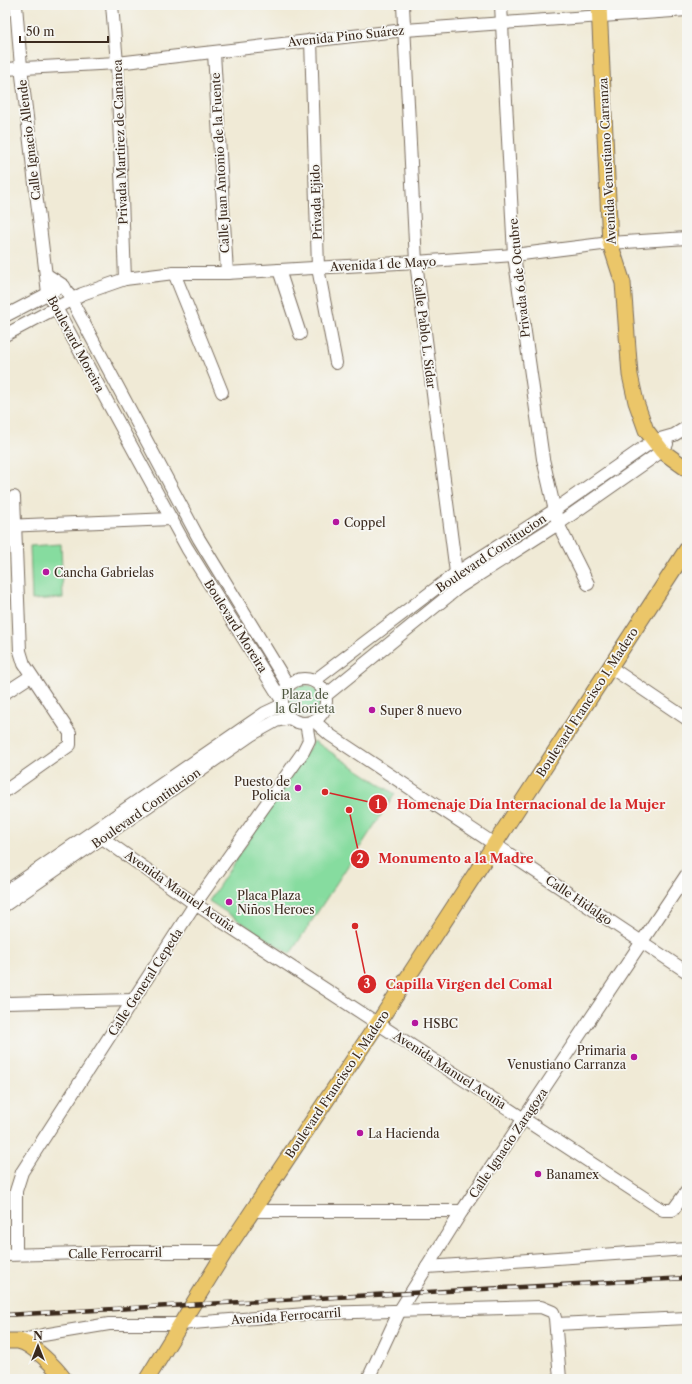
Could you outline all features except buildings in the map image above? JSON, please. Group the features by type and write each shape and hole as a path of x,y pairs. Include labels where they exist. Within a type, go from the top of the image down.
{"main road":[{"name":"Avenida Venustiano Carranza","path":"599,10 610,243 623,283 627,350 636,402 641,419 658,446"},
{"path":"658,446 687,469"},
{"name":"Boulevard Francisco I. Madero","path":"147,1379 225,1252 378,1023 687,549"},
{"name":"Avenida Ferrocarril","path":"12,1341 32,1348 59,1372 64,1379"}],"street":[{"name":"Calle Ignacio Allende","path":"16,5 21,67 44,262 47,275"},
{"name":"Privada Martirez de Cananea","path":"112,5 118,63 125,279"},
{"name":"Calle Pablo L. Sidar","path":"403,5 416,262 458,588"},
{"name":"Privada 6 de Octubre","path":"501,5 514,255 543,459 553,511 588,584"},
{"name":"Avenida Pino Suárez","path":"5,68 118,63 214,53 311,40 503,22 599,10 687,10"},
{"name":"Privada Ejido","path":"311,40 318,268 336,362"},
{"name":"Calle Juan Antonio de la Fuente","path":"214,53 227,273"},
{"name":"Avenida 1 de Mayo","path":"5,335 77,297 125,279 174,273 227,273 514,255 610,243 687,238"},
{"path":"279,270 300,334"},
{"path":"174,273 222,392"},
{"name":"Boulevard Moreira","path":"47,275 64,286"},
{"name":"Boulevard Moreira","path":"47,275 48,293 124,434 187,548 282,702"},
{"path":"5,316 64,286 77,297"},
{"name":"Boulevard Moreira","path":"77,297 117,386 199,539 288,685"},
{"path":"103,395 117,386"},
{"path":"124,434 138,426"},
{"name":"Boulevard Contitucion","path":"314,681 456,573 687,427"},
{"name":"Boulevard Contitucion","path":"325,696 458,588 558,524 658,446"},
{"path":"5,791 70,745 72,740 70,734 24,664 18,635 11,526 14,497"},
{"path":"11,526 171,519"},
{"path":"187,548 199,539"},
{"path":"610,667 687,719"},
{"path":"5,693 31,676"},
{"path":"305,679 314,681 321,687 325,696 326,703 324,710 310,722 297,722 290,718 282,702 288,685 296,680 305,679"},
{"name":"Boulevard Contitucion","path":"5,905 98,835 282,702"},
{"name":"Boulevard Contitucion","path":"5,892 98,835 251,735 276,721 290,718"},
{"name":"Calle Hidalgo","path":"310,722 495,844 641,943 687,972"},
{"name":"Calle General Cepeda","path":"11,1255 16,1191 22,1172 195,904 303,752 309,740 310,722"},
{"name":"Avenida Manuel Acuña","path":"98,835 195,904 663,1210 668,1211 677,1206 687,1191"},
{"name":"Calle Ignacio Zaragoza","path":"368,1379 400,1310 462,1211 687,874"},
{"path":"5,1003 134,1000"},
{"path":"252,1211 462,1211"},
{"path":"427,1267 687,1249"},
{"name":"Calle Ferrocarril","path":"11,1255 225,1252"},
{"name":"Avenida Ferrocarril","path":"12,1341 109,1324 180,1324 318,1313 400,1310 541,1307 553,1312 556,1324"},
{"path":"560,1379 556,1324 687,1318"}],"green space":[{"name":"Cancha Gabrielas","path":"61,544 63,598 32,600 30,546"},
{"name":"Plaza de la Glorieta","path":"302,685 308,685 318,692 321,701 320,707 314,714 308,717 302,717 292,710 289,704 289,698 296,688"},
{"path":"314,741 395,794 290,954 209,901"}],"railway":[{"path":"5,1315 687,1278"}],"place":[{"name":"Coppel","path":"336,522"},
{"name":"Cancha Gabrielas","path":"46,572"},
{"name":"Super 8 nuevo","path":"372,710"},
{"name":"Puesto de Policia","path":"298,788"},
{"name":"Homenaje Día Internacional de la Mujer","path":"325,792"},
{"name":"Monumento a la Madre","path":"349,810"},
{"name":"Placa Plaza Niños Heroes","path":"229,902"},
{"name":"Capilla Virgen del Comal","path":"355,926"},
{"name":"HSBC","path":"415,1023"},
{"name":"Primaria Venustiano Carranza","path":"634,1057"},
{"name":"La Hacienda","path":"360,1133"},
{"name":"Banamex","path":"538,1174"}]}
